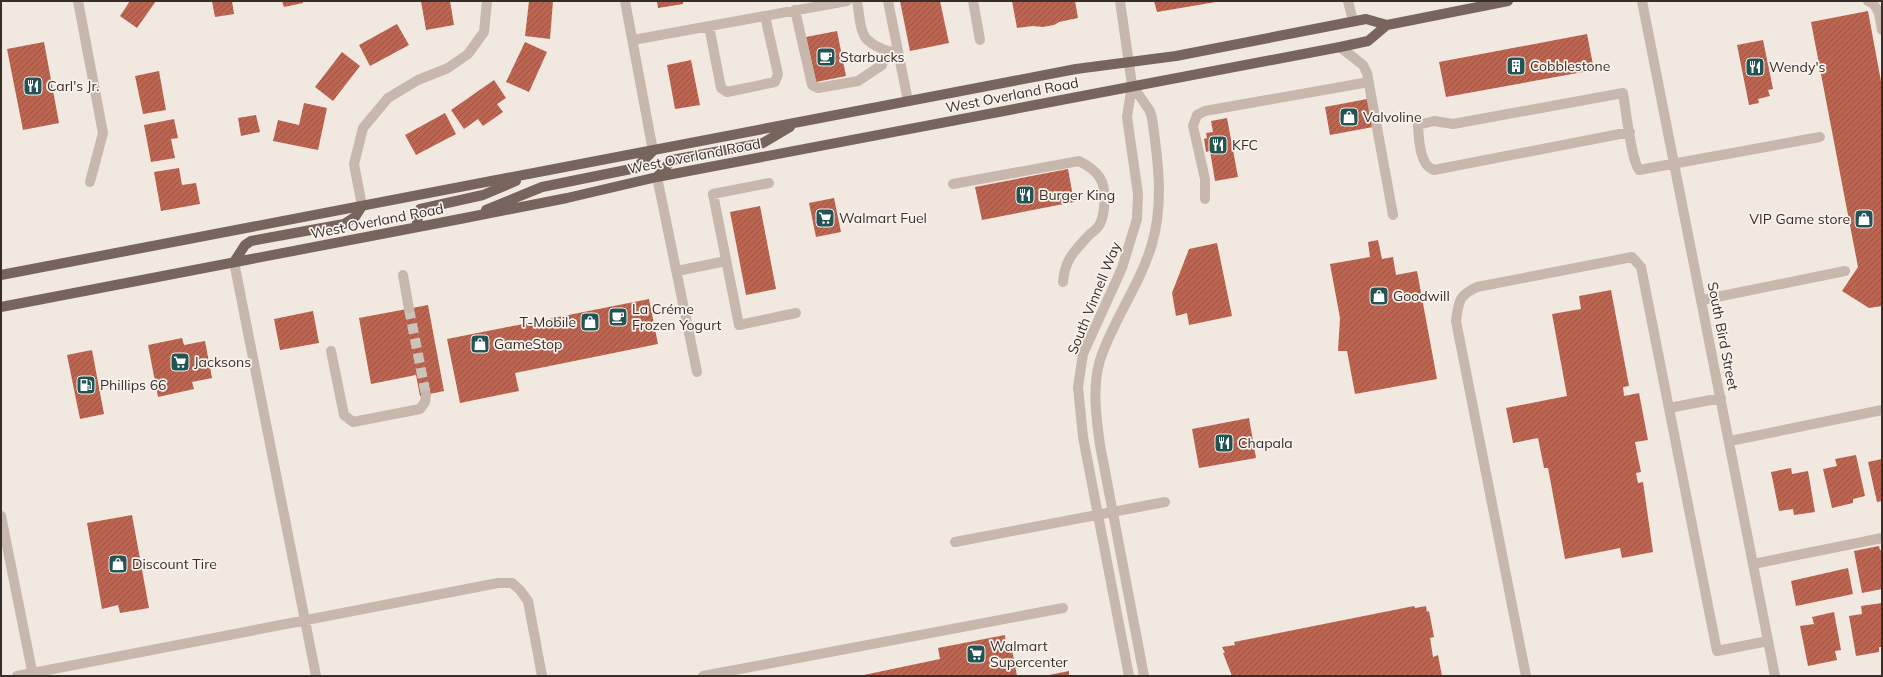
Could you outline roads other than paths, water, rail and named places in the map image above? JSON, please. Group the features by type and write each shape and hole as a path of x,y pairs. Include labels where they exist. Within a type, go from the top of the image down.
{"main road":[{"name":"West Overland Road","path":"1,275 1076,70 1176,56 1352,21 1366,19 1387,24 1508,1"},
{"name":"West Overland Road","path":"1,307 567,198 657,177 1132,85 1340,47 1368,41 1387,24"},
{"path":"657,177 672,160 763,142 796,123"},
{"path":"465,218 542,187 636,168 653,151"},
{"path":"416,227 420,209 483,195 538,172"},
{"path":"234,262 245,246 251,241 344,224 352,220 362,206"}],"street":[{"path":"78,1 103,133 90,182"},
{"path":"362,206 354,164 363,128 388,98 418,80 448,68 468,54 484,32 487,1"},
{"path":"626,1 653,151"},
{"path":"633,40 847,1"},
{"path":"857,1 863,34 877,47 887,52 898,52"},
{"path":"888,1 908,101"},
{"path":"973,1 980,40"},
{"path":"1120,1 1132,85"},
{"path":"1348,1 1352,21"},
{"name":"South Bird Street","path":"1642,1 1730,441 1775,676"},
{"path":"1868,1 1873,3 1878,8 1882,30"},
{"path":"796,10 812,85 818,88 858,81 882,65 887,52"},
{"path":"709,26 721,88 727,92 775,82 778,74 765,16"},
{"path":"1340,47 1363,65 1367,74 1393,215"},
{"path":"1205,199 1205,179 1193,126 1197,114 1205,111 1369,82"},
{"name":"South Vinnell Way","path":"1132,85 1150,111 1157,152 1160,189 1156,227 1146,265 1100,361 1095,394 1096,418 1144,676"},
{"name":"South Vinnell Way","path":"1129,676 1082,431 1078,387 1083,354 1122,268 1137,219 1138,194 1127,117 1132,85"},
{"path":"1630,132 1434,170 1430,169 1424,162 1418,125 1434,122 1452,124 1623,93 1630,132 1635,165 1639,170 1820,137"},
{"path":"953,184 1079,161 1091,168 1101,179 1104,192 1100,225 1069,256 1064,268 1063,282"},
{"path":"657,177 697,372"},
{"path":"769,183 714,194 738,325 796,314"},
{"path":"1526,676 1456,321 1459,304 1465,293 1477,287 1632,257 1641,266 1717,651 1768,641"},
{"path":"677,271 726,261"},
{"path":"234,262 316,676"},
{"path":"1702,300 1845,271"},
{"path":"403,276 409,308"},
{"path":"331,351 344,415 353,422 420,409 425,402 426,395"},
{"path":"1669,408 1721,398"},
{"path":"1730,441 1882,410"},
{"path":"955,542 1165,502"},
{"path":"1,516 32,675"},
{"path":"1753,564 1882,538"},
{"path":"17,676 32,675 498,583 512,583 520,590 528,601 542,676"},
{"path":"703,676 1064,608"}],"tunnel":[{"path":"409,309 426,395"}],"place":[{"name":"Starbucks","path":"826,57"},
{"name":"Cobblestone","path":"1516,66"},
{"name":"Wendy's","path":"1755,67"},
{"name":"Carl's Jr.","path":"33,86"},
{"name":"Valvoline","path":"1349,117"},
{"name":"KFC","path":"1218,145"},
{"name":"Burger King","path":"1025,195"},
{"name":"Walmart Fuel","path":"825,218"},
{"name":"VIP Game store","path":"1864,219"},
{"name":"Goodwill","path":"1379,296"},
{"name":"La Créme Frozen Yogurt","path":"618,317"},
{"name":"T-Mobile","path":"590,322"},
{"name":"GameStop","path":"480,344"},
{"name":"Jacksons","path":"180,362"},
{"name":"Phillips 66","path":"86,385"},
{"name":"Chapala","path":"1224,443"},
{"name":"Discount Tire","path":"118,564"},
{"name":"Walmart Supercenter","path":"976,654"}]}
